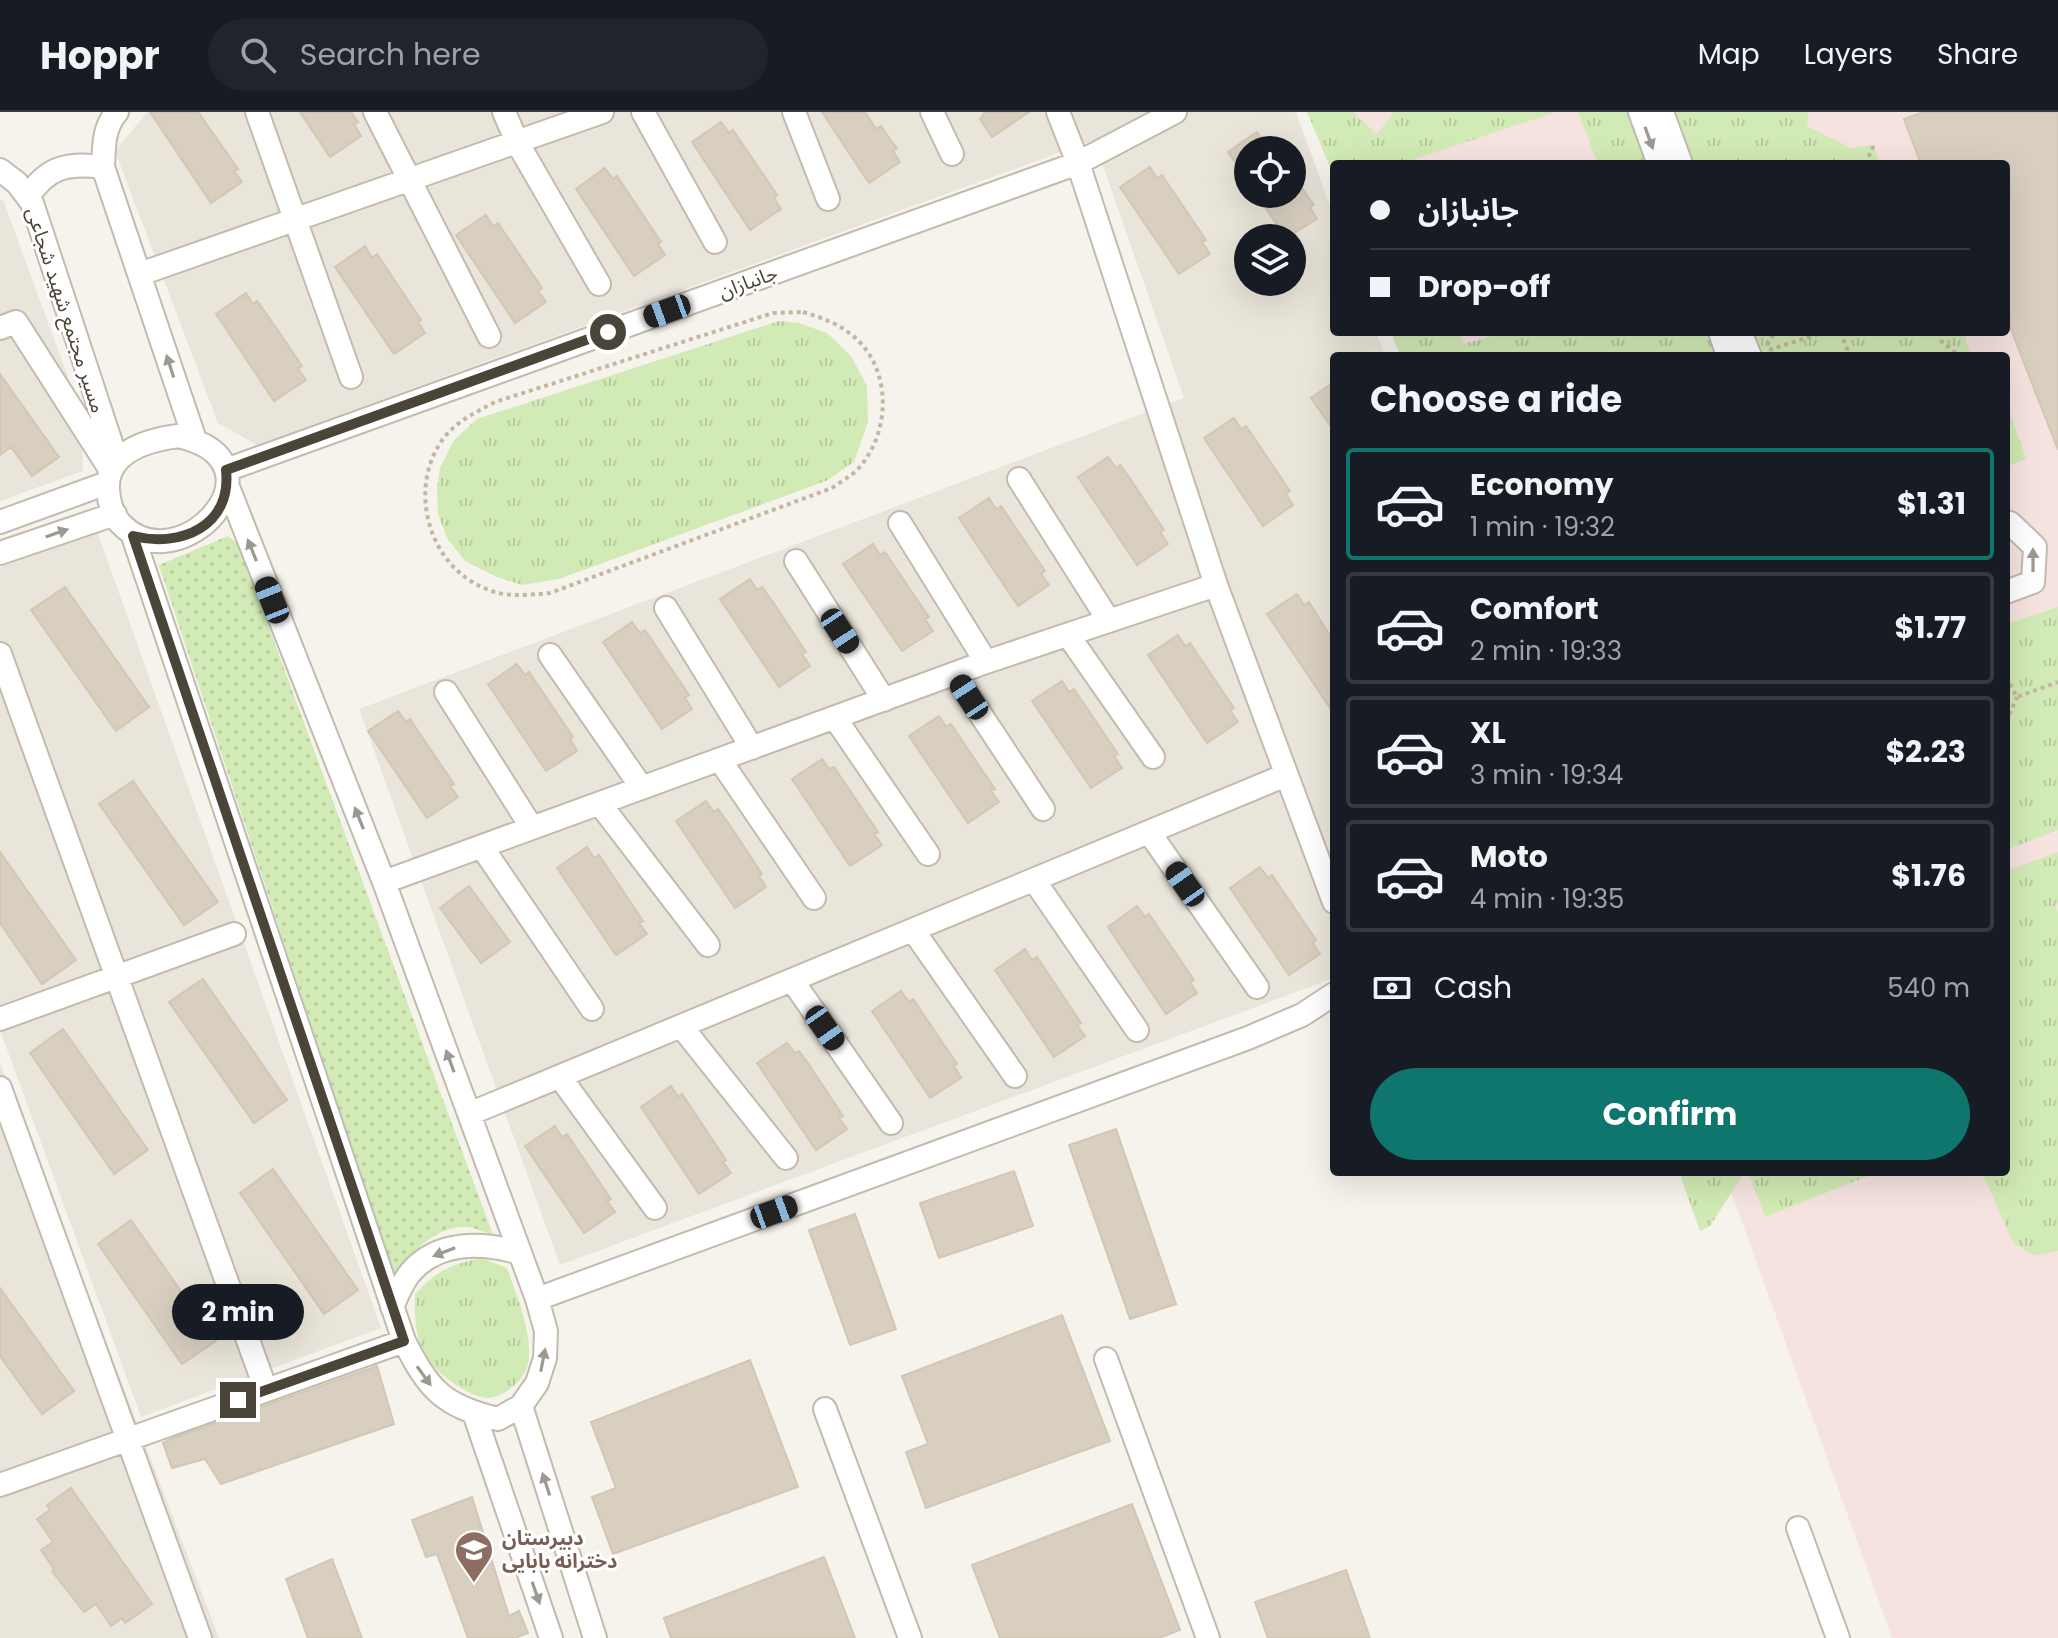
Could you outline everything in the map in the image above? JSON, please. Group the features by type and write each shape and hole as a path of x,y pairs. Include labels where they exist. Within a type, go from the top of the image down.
{"street":[{"path":"117,112 110,120 104,139 103,167 195,440"},
{"path":"257,112 351,377"},
{"path":"375,112 489,336"},
{"path":"504,112 517,142 599,284"},
{"path":"140,274 602,112"},
{"path":"643,112 715,242"},
{"path":"794,112 828,199"},
{"path":"932,112 952,154"},
{"path":"1058,112 1078,163 1216,585 1330,891"},
{"name":"جانبازان","path":"227,479 1078,163 1175,112"},
{"path":"1640,112 1658,160"},
{"path":"1662,112 1680,160"},
{"path":"28,197 38,181 50,172 69,166 103,167"},
{"name":"مسیر مجتمع شهید شجاعی","path":"0,170 17,183 32,203 112,472"},
{"path":"0,522 112,472 133,448 154,439 178,436 213,449 384,882 537,1299 546,1331 545,1358 537,1383 521,1406 498,1419 449,1402 423,1378 404,1341 133,536 118,521 109,500 112,472 8,325"},
{"path":"133,536 151,540 187,535 205,525 222,506 227,479"},
{"path":"1019,479 1109,621"},
{"path":"0,553 115,514"},
{"path":"900,523 986,662"},
{"path":"2010,523 2035,547 2033,582 2010,591"},
{"path":"796,561 884,700"},
{"path":"384,882 986,662 1216,585"},
{"path":"666,608 752,748"},
{"path":"1068,635 1153,757"},
{"path":"0,654 266,1390"},
{"path":"550,655 642,788"},
{"path":"954,674 1043,809"},
{"path":"446,692 532,828"},
{"path":"835,718 928,854"},
{"path":"720,760 814,898"},
{"path":"469,1114 1286,775"},
{"path":"600,804 708,945"},
{"path":"1149,832 1257,987"},
{"path":"482,847 592,1009"},
{"path":"1034,880 1137,1030"},
{"path":"913,930 1015,1076"},
{"path":"0,1019 234,934"},
{"path":"792,980 891,1123"},
{"path":"537,1299 1248,1038 1302,1015 1330,997"},
{"path":"681,1026 786,1158"},
{"path":"560,1077 655,1208"},
{"path":"0,1088 200,1638"},
{"path":"392,1307 410,1274 426,1259 452,1248 470,1244 520,1253"},
{"path":"0,1485 404,1341"},
{"path":"1106,1359 1208,1638"},
{"path":"521,1406 595,1638"},
{"path":"825,1409 910,1638"},
{"path":"474,1413 551,1638"},
{"path":"1798,1528 1838,1638"}],"path":[{"path":"1867,160 1874,145"},
{"path":"803,312 831,321 856,338 873,362 883,389 883,419 874,447 856,471 832,488 550,593 516,596 483,588 454,569 434,541 425,508 427,473 441,442 464,418 495,402 773,313 803,312"},
{"path":"1762,352 1812,336"},
{"path":"1940,336 1942,342 1954,352"},
{"path":"2010,713 2017,697 2058,682"},
{"path":"2010,684 2017,697"}],"shaded area":[{"path":"147,112 1296,112 1305,136 1234,136 1234,208 1306,208 1306,140 1330,206 1330,336 1378,336 1384,352 1330,352 1330,979 560,1265 359,709 1184,398 1094,140 257,445 218,423 115,151"},
{"path":"1342,112 2058,112 2058,1638 1892,1638 1725,1176 2010,1176 2010,352 1428,352 1422,336 2010,336 2010,160 1360,160"},
{"path":"0,199 3,200 81,412 83,471 0,501"},
{"path":"97,531 381,1328 141,1417 0,1030 0,567"},
{"path":"0,1063 219,1638 0,1638"}],"green space":[{"path":"1307,112 1353,112 1377,134 1394,112 1556,112 1412,160 1330,160 1330,167"},
{"path":"1578,112 1628,112 1647,158 1596,160"},
{"path":"1674,112 1808,112 1807,126 1851,148 1874,145 1879,160 1692,160"},
{"path":"779,321 799,323 827,333 851,356 867,386 868,422 854,462 826,481 559,579 522,585 465,561 447,538 438,514 440,468 454,440 477,419"},
{"path":"1392,336 1461,336 1464,344 1492,336 1708,336 1714,352 1398,352"},
{"path":"1756,336 1964,336 1970,352 1762,352"},
{"path":"2010,413 2026,459 2010,465"},
{"path":"228,536 238,544 493,1235 468,1227 447,1230 416,1250 394,1275 159,565"},
{"path":"2058,607 2058,830 2010,848 2010,623"},
{"path":"2058,852 2058,903 2055,905 2058,912 2058,1251 2034,1256 2013,1242 1984,1176 2010,1176 2010,870"},
{"path":"1680,1176 1742,1176 1710,1226 1700,1231"},
{"path":"1750,1176 1868,1176 1765,1217"},
{"path":"482,1258 507,1268 524,1319 529,1347 526,1370 520,1380 505,1392 488,1398 464,1390 432,1365 420,1344 415,1311 415,1294 430,1280 453,1266"}],"building":[{"path":"150,112 198,112 238,169 234,171 242,182 211,203"},
{"path":"300,112 351,112 358,122 354,124 361,136 330,157"},
{"path":"822,112 865,112 876,129 881,126 897,148 893,151 900,162 869,183"},
{"path":"985,112 1029,112 992,137 980,119"},
{"path":"1923,112 2058,112 2058,450 2010,327 2010,160 1919,160 1904,119"},
{"path":"721,122 729,133 733,130 777,195 774,198 781,209 750,230 692,142"},
{"path":"1150,167 1157,178 1162,175 1206,240 1202,242 1210,254 1179,274 1120,187"},
{"path":"605,168 613,179 617,176 661,242 658,244 665,255 634,276 576,189"},
{"path":"1306,194 1314,205 1310,207 1317,219 1306,226 1276,224 1266,208 1306,208"},
{"path":"486,215 493,226 498,223 542,288 538,291 546,302 515,323 456,235"},
{"path":"365,246 372,258 377,254 421,320 418,322 425,333 394,354 335,267"},
{"path":"246,293 253,304 257,301 268,316 302,366 298,369 306,380 274,401 216,314"},
{"path":"0,374 59,457 32,476 11,447 0,455"},
{"path":"1330,385 1330,425 1311,398"},
{"path":"1234,418 1241,429 1246,426 1290,491 1286,494 1293,505 1263,526 1204,438"},
{"path":"1108,457 1116,468 1120,465 1131,480 1164,530 1160,532 1168,544 1137,565 1078,477"},
{"path":"989,498 996,509 1001,506 1045,571 1041,574 1049,585 1018,606 959,518"},
{"path":"873,544 880,555 885,552 929,617 925,619 933,631 902,651 843,564"},
{"path":"750,579 757,590 762,587 773,602 806,652 802,654 810,666 779,687 720,599"},
{"path":"65,587 149,707 116,731 31,610"},
{"path":"1297,594 1304,605 1309,602 1330,636 1330,708 1267,614"},
{"path":"632,622 640,633 645,630 689,695 685,698 692,709 662,729 603,642"},
{"path":"1178,635 1185,646 1190,643 1234,708 1230,710 1238,722 1207,743 1148,655"},
{"path":"517,664 525,675 529,672 573,737 570,739 577,751 546,771 488,684"},
{"path":"1062,681 1069,692 1074,689 1118,754 1114,756 1122,768 1091,788 1032,701"},
{"path":"398,711 406,722 410,719 454,784 450,786 458,797 427,818 368,731"},
{"path":"939,716 946,727 951,724 995,789 991,791 999,802 968,823 909,736"},
{"path":"822,759 829,769 834,767 878,832 874,834 882,845 850,866 792,779"},
{"path":"133,781 218,902 184,925 99,804"},
{"path":"706,801 714,812 718,809 729,824 762,874 759,876 766,887 735,908 676,821"},
{"path":"587,847 594,858 599,855 643,921 639,923 647,934 616,955 557,868"},
{"path":"0,852 76,960 42,984 0,923"},
{"path":"1260,867 1268,878 1272,875 1316,940 1313,943 1320,954 1289,975 1230,888"},
{"path":"469,886 510,942 481,963 440,908"},
{"path":"1137,906 1145,917 1149,914 1194,980 1190,982 1197,993 1166,1014 1108,927"},
{"path":"1025,949 1032,960 1037,957 1081,1023 1077,1025 1085,1036 1054,1057 995,970"},
{"path":"203,979 287,1100 254,1123 169,1002"},
{"path":"901,991 909,1002 913,999 957,1064 954,1066 961,1078 930,1098 872,1011"},
{"path":"63,1029 148,1150 114,1174 30,1053"},
{"path":"787,1043 795,1053 799,1051 810,1066 843,1116 839,1118 847,1129 816,1150 757,1063"},
{"path":"671,1086 678,1097 682,1094 726,1160 723,1162 731,1173 699,1194 641,1107"},
{"path":"555,1126 562,1137 567,1134 611,1199 607,1201 615,1212 584,1233 525,1146"},
{"path":"1116,1129 1176,1304 1130,1319 1069,1145"},
{"path":"273,1169 358,1290 324,1314 240,1193"},
{"path":"1014,1171 1033,1226 939,1258 920,1203"},
{"path":"855,1214 896,1329 850,1345 809,1230"},
{"path":"131,1220 216,1341 182,1364 98,1244"},
{"path":"0,1288 74,1391 42,1414 0,1356"},
{"path":"1062,1315 1110,1441 926,1508 906,1452 928,1444 902,1376"},
{"path":"750,1360 798,1487 613,1554 592,1497 616,1488 591,1422"},
{"path":"377,1366 394,1424 221,1484 205,1459 172,1468 163,1443 173,1438"},
{"path":"71,1488 152,1604 125,1623 122,1618 111,1626 96,1604 84,1612 52,1571 54,1569 41,1550 53,1542 37,1519 50,1510 47,1505"},
{"name":"دبیرستان دخترانه بابایی","path":"472,1497 509,1616 519,1611 528,1633 515,1638 468,1638 437,1554 426,1557 412,1520"},
{"path":"1132,1504 1180,1630 1159,1638 1000,1638 972,1565"},
{"path":"824,1557 855,1638 671,1638 664,1618"},
{"path":"332,1559 362,1638 308,1638 286,1579"},
{"path":"1346,1570 1370,1638 1268,1638 1255,1602"}],"place":[{"name":"دبیرستان دخترانه بابایی","path":"474,1584"}],"route":[{"path":"238,1400 404,1341 133,536 151,540 169,539 187,535 205,525 222,506 228,487 226,470 608,332"}]}
